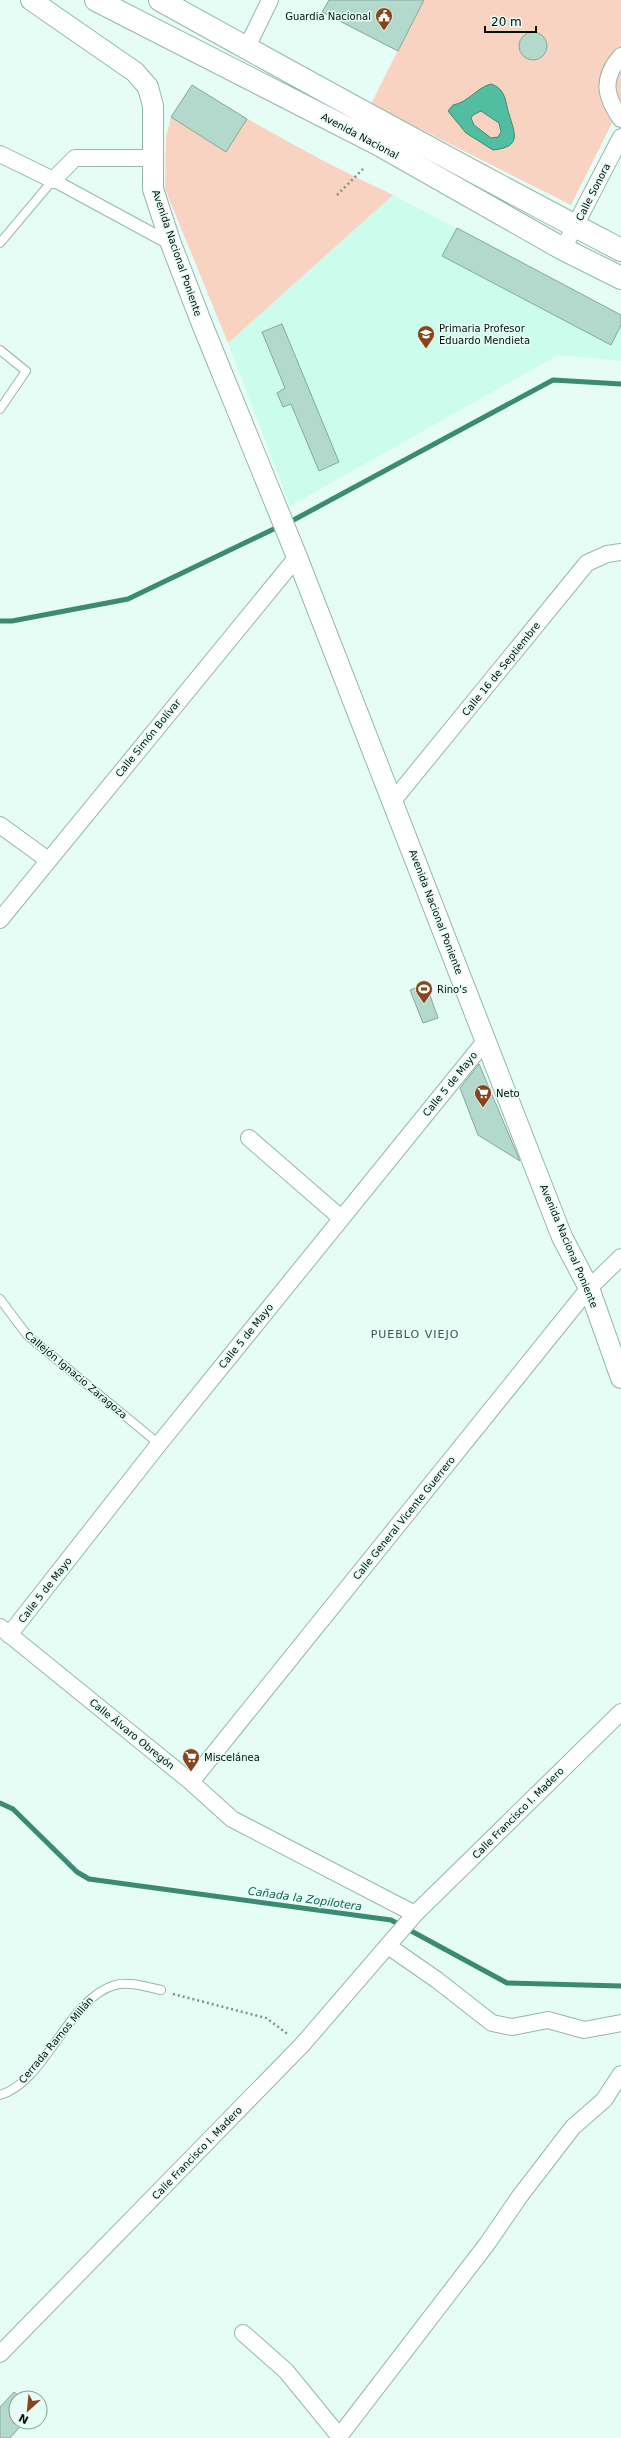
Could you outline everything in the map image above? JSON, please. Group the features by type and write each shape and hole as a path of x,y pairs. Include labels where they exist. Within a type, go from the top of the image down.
{"main road":[{"name":"Avenida Nacional","path":"96,0 378,144 563,249 621,278"},
{"path":"160,0 402,134 621,250"}],"street":[{"name":"Avenida Nacional Poniente","path":"31,0 135,72 148,87 153,106 153,189 172,244 275,504 298,556 392,802 562,1237 589,1288 621,1378"},
{"path":"247,47 270,0"},
{"path":"621,56 609,72 607,90 611,105 621,119"},
{"name":"Calle Sonora","path":"563,249 621,137"},
{"path":"0,154 53,180 172,244"},
{"path":"53,180 75,158 152,158"},
{"name":"Calle 16 de Septiembre","path":"392,802 587,563 606,554 621,552"},
{"name":"Calle Simón Bolívar","path":"0,920 298,556"},
{"path":"0,825 48,860"},
{"name":"Calle 5 de Mayo","path":"5,1631 159,1444 486,1040"},
{"path":"249,1138 341,1218"},
{"name":"Calle General Vicente Guerrero","path":"191,1782 589,1288 621,1257"},
{"name":"Calle Álvaro Obregón","path":"5,1631 191,1782 232,1819 416,1914"},
{"name":"Calle Francisco I. Madero","path":"0,2354 302,2045 416,1914 621,1712"},
{"path":"388,1946 437,1980 492,2023 512,2027 548,2020 584,2030 621,2023"},
{"path":"243,2333 286,2371 339,2437 487,2244 520,2196 573,2127 604,2100 621,2074"}],"lane":[{"path":"0,244 53,180"},
{"path":"0,350 26,371 0,409"},
{"name":"Callejón Ignacio Zaragoza","path":"0,1299 27,1336 159,1444"},
{"name":"Cerrada Ramos Millán","path":"0,2096 11,2092 30,2073 94,1994 116,1984 129,1984 161,1990"}],"path":[{"path":"337,195 363,169"},
{"path":"161,1990 266,2018 302,2045"}],"shaded area":[{"path":"418,0 621,0 621,105 571,205 371,104 420,6"},
{"path":"491,84 496,86 502,92 506,100 514,133 514,138 509,146 493,150 466,133 448,111 453,105 464,101","holes":["481,111 499,123 501,132 498,137 491,138 474,125 471,118 473,115"]},
{"path":"192,85 291,143 393,195 228,343 165,189 166,137 171,117"},
{"name":"Primaria Profesor Eduardo Mendieta","path":"393,195 621,315 621,361 558,355 290,506 228,343"}],"building":[{"name":"Guardia Nacional","path":"329,0 424,0 398,51 322,12"},
{"path":"533,32 543,36 547,46 543,56 533,60 523,56 519,46 523,36"},
{"path":"192,85 247,119 226,152 171,117"},
{"path":"457,228 621,315 621,325 611,345 442,256"},
{"path":"282,324 339,462 319,471 291,404 283,407 277,393 285,388 262,332"},
{"name":"Rino's","path":"426,984 438,1018 423,1023 410,990"},
{"name":"Neto","path":"479,1064 520,1161 478,1135 460,1088"},
{"path":"8,2398 8,2430 17,2430 10,2438 0,2438 0,2407"}],"waterway":[{"path":"288,523 553,380 621,384"},
{"path":"0,621 12,621 128,599 280,526"},
{"name":"Cañada la Zopilotera","path":"0,1803 13,1809 77,1872 89,1879 391,1920 507,1983 621,1986"}],"place":[{"name":"Guardia Nacional","path":"384,31"},
{"name":"Primaria Profesor Eduardo Mendieta","path":"426,349"},
{"name":"Rino's","path":"424,1004"},
{"name":"Neto","path":"483,1108"},
{"name":"Miscelánea","path":"191,1772"}],"district":[{"name":"PUEBLO VIEJO","path":"415,1334"}]}
